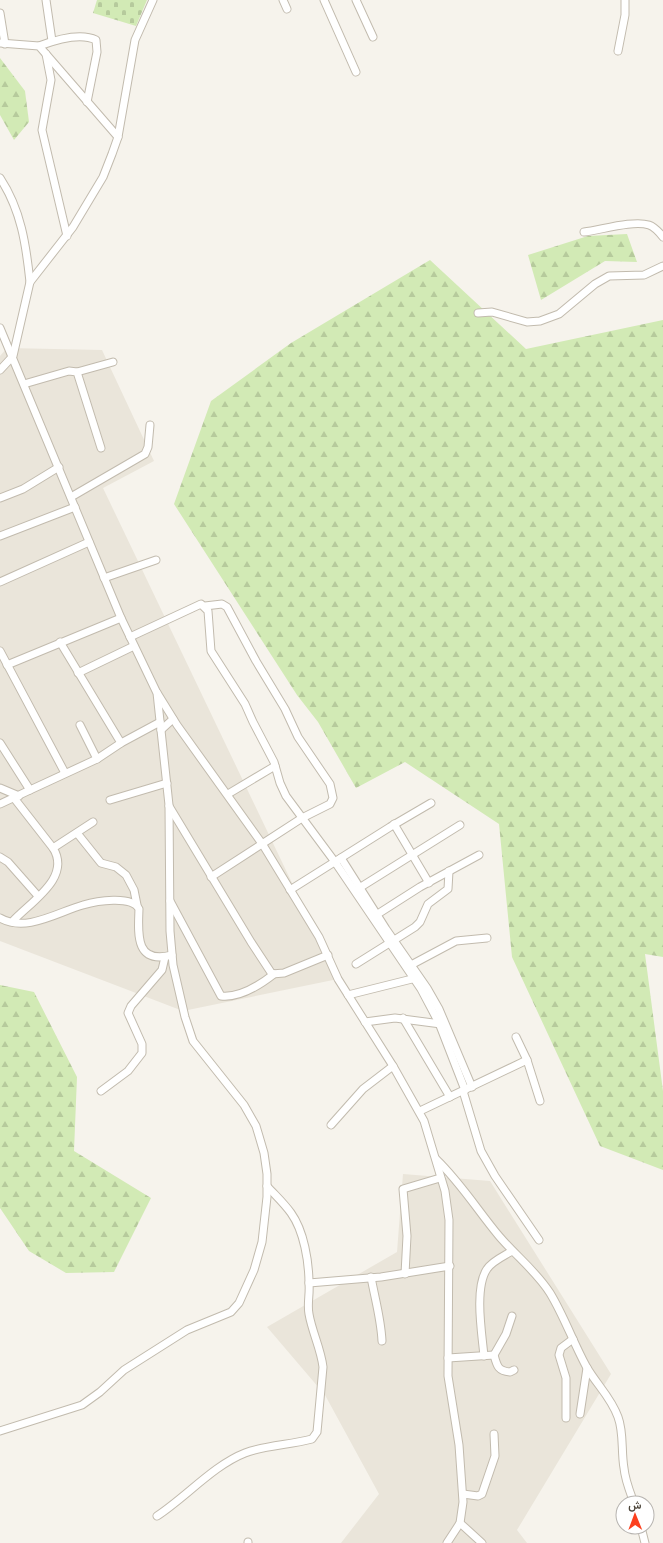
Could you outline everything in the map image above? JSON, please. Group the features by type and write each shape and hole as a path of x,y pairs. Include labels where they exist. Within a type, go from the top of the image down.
{"street":[{"path":"46,0 52,41"},
{"path":"30,282 67,236 103,177 118,137 135,40 153,0"},
{"path":"283,0 287,9"},
{"path":"324,0 356,72"},
{"path":"356,0 373,37"},
{"path":"618,51 625,0"},
{"path":"0,13 2,43 39,46 52,41 73,38 90,38 96,40 97,52 87,102"},
{"path":"39,46 118,137"},
{"path":"46,54 51,80 42,130 67,236"},
{"path":"0,178 8,190 19,215 26,246 30,282 13,356 0,370"},
{"path":"584,232 643,224 652,226 663,237"},
{"path":"478,313 492,312 527,322 540,321 559,314 595,284 609,276 644,275 663,266"},
{"path":"0,328 13,356 121,618 156,691 263,845 328,955 338,979 420,1111 445,1191 449,1220 449,1393 459,1445 463,1494 460,1523 447,1543"},
{"path":"24,384 62,372 77,372 113,362"},
{"path":"77,372 101,448"},
{"path":"71,496 145,454 148,447 150,425"},
{"path":"0,498 23,489 58,467"},
{"path":"0,536 75,507"},
{"path":"0,582 89,542"},
{"path":"104,578 156,560"},
{"path":"130,637 201,604 204,606 222,604 228,607 256,661 285,709 298,737 330,784 333,798 330,804 302,818 263,845 211,877"},
{"path":"204,606 208,611 211,652 245,704 275,766 286,796 302,818 338,860 374,917 417,978"},
{"path":"4,663 121,618"},
{"path":"60,642 121,743"},
{"path":"78,674 134,646"},
{"path":"0,652 4,663 65,773"},
{"path":"0,1431 82,1404 100,1392 124,1370 187,1330 231,1312 239,1303 259,1258 263,1235 267,1186 264,1153 256,1126 244,1105 193,1040 168,956 170,915 169,805 156,691"},
{"path":"161,730 174,719"},
{"path":"0,804 98,759 121,743 160,722"},
{"path":"80,725 98,759"},
{"path":"0,743 30,790"},
{"path":"228,794 275,766"},
{"path":"110,800 166,783"},
{"path":"0,788 17,797 53,848 59,862 58,871 48,887 12,922"},
{"path":"290,890 430,803"},
{"path":"169,805 263,962 274,974"},
{"path":"53,848 93,822"},
{"path":"394,824 429,883"},
{"path":"357,889 411,854 460,825"},
{"path":"77,833 101,863 116,867 126,875 134,890 139,909 139,938 141,945 153,956 168,956"},
{"path":"374,917 449,871 479,855"},
{"path":"0,857 8,862 38,896"},
{"path":"356,964 417,925 428,904 447,891 449,885 449,871"},
{"path":"0,918 12,922 44,919 83,905 98,902 124,901 137,905"},
{"path":"170,901 222,996 239,994 263,982 274,974 284,973 328,955"},
{"path":"170,915 181,920"},
{"path":"411,965 456,941 488,938"},
{"path":"391,942 411,965 442,1024 467,1089 481,1151 495,1176 539,1240"},
{"path":"101,1091 128,1072 142,1053 142,1044 128,1013 131,1006 162,970 168,956"},
{"path":"348,995 417,978"},
{"path":"365,1022 388,1018 403,1018 442,1024"},
{"path":"403,1018 450,1097"},
{"path":"516,1037 527,1060 540,1101"},
{"path":"420,1111 527,1060"},
{"path":"331,1125 362,1089 393,1066"},
{"path":"436,1159 469,1196 512,1251 527,1263 550,1293 587,1368 610,1399 619,1419 623,1467 632,1495"},
{"path":"405,1274 407,1236 403,1189 440,1178"},
{"path":"157,1516 174,1505 219,1468 240,1456 252,1451 308,1440 316,1436 323,1367 322,1357 313,1333 308,1312 309,1283 300,1231 292,1214 267,1186"},
{"path":"484,1356 481,1296 484,1275 490,1265 512,1251"},
{"path":"309,1283 405,1274 450,1266"},
{"path":"372,1277 375,1304 381,1322 382,1341"},
{"path":"494,1355 506,1334 512,1316"},
{"path":"566,1418 566,1378 559,1355 561,1348 573,1339"},
{"path":"448,1358 494,1355"},
{"path":"494,1355 500,1370 510,1372 514,1370"},
{"path":"580,1414 587,1368"},
{"path":"463,1494 478,1496 482,1494 495,1456 494,1434"},
{"path":"460,1523 482,1543"}],"shaded area":[{"path":"7,348 102,350 154,461 103,488 338,979 183,1011 0,941 0,356"},
{"path":"403,1174 490,1181 611,1374 517,1530 527,1543 341,1543 379,1494 325,1395 267,1327 397,1252"}],"green space":[{"path":"97,0 147,0 136,26 93,13"},
{"path":"0,58 25,91 29,122 14,140 0,115"},
{"path":"627,234 637,262 605,261 541,300 528,255 588,236"},
{"path":"430,260 526,349 663,320 663,957 645,954 663,1091 663,1170 600,1146 512,957 499,824 405,762 356,788 318,722 297,695 174,504 211,401 291,343"},
{"path":"0,985 34,992 77,1077 74,1151 151,1198 114,1272 66,1273 29,1251 0,1208"}]}
